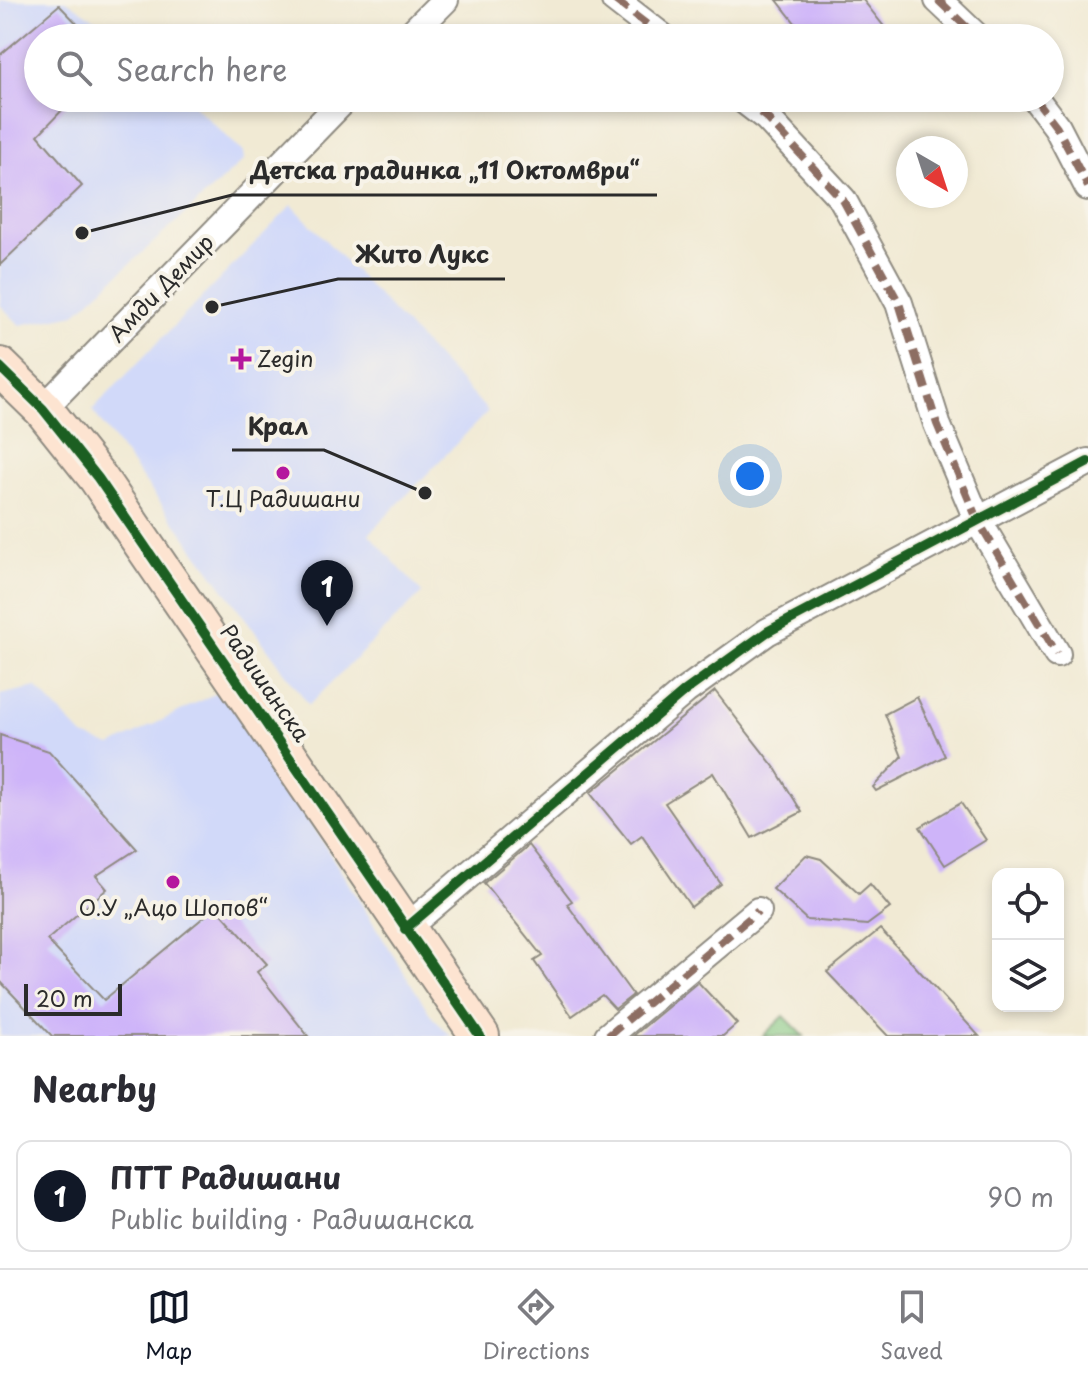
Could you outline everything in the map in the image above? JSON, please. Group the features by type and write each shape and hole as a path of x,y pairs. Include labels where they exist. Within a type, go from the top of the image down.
{"street":[{"path":"421,24 445,0"},
{"path":"615,0 646,24"},
{"path":"938,0 963,24"},
{"name":"Амди Демир","path":"43,409 332,112"},
{"path":"759,112 843,200 899,303 937,424 977,519 1057,654"},
{"path":"1045,112 1063,138 1088,187"},
{"name":"Радишанска","path":"0,367 43,409 98,478 299,767 405,929 480,1036"},
{"path":"405,929 685,691 755,641 1088,462"},
{"path":"608,1036 758,911"}],"shaded area":[{"path":"0,0 66,0 102,24 24,24 24,112 201,112 243,152 244,160 75,314 20,325 0,305"},
{"name":"Т.Ц Радишани","path":"292,205 488,411 369,534 422,593 309,705 92,410"},
{"name":"О.У „Ацо Шопов“","path":"36,687 83,736 111,746 220,691 251,728 432,1017 451,1036 0,1036 0,695"}],"green space":[{"path":"784,1016 804,1036 763,1036"}],"building":[{"path":"777,0 863,0 882,24 796,24"},
{"path":"59,5 77,24 37,24"},
{"path":"24,35 24,112 60,112 38,135 82,186 0,265 0,55"},
{"path":"715,691 775,768 802,812 752,838 713,773 665,803 721,884 691,907 642,836 631,844 590,793"},
{"path":"917,697 945,756 876,791 873,787 902,757 885,714"},
{"path":"0,735 49,751 137,849 96,876 107,889 47,940 104,1000 216,907 267,964 257,972 308,1036 52,1036 0,981"},
{"path":"961,803 986,840 945,865 920,827"},
{"path":"529,845 572,901 567,904 633,995 615,1009 602,995 572,1016 534,961 542,956 484,883"},
{"path":"806,855 821,859 859,894 870,884 890,908 867,925 807,920 773,889"},
{"path":"880,929 979,1036 888,1036 827,972"},
{"path":"698,982 737,1024 723,1036 633,1036"}],"marked path":[{"path":"615,0 646,24"},
{"path":"938,0 963,24"},
{"path":"759,112 843,200 899,303 937,424 977,519 1057,654"},
{"path":"1046,112 1057,127 1088,187"},
{"path":"608,1036 758,911"}],"cycle path":[{"path":"0,367 43,409 98,478 480,1036"},
{"path":"405,929 685,691 767,632 1088,462"}],"place":[{"name":"Детска градинка „11 Октомври“","path":"82,233"},
{"name":"Жито Лукс","path":"212,307"},
{"name":"Zegin","path":"241,359"},
{"name":"Т.Ц Радишани","path":"283,473"},
{"name":"Крал","path":"425,493"},
{"name":"ПТТ Радишани","path":"327,626"},
{"name":"О.У „Ацо Шопов“","path":"173,882"}]}
